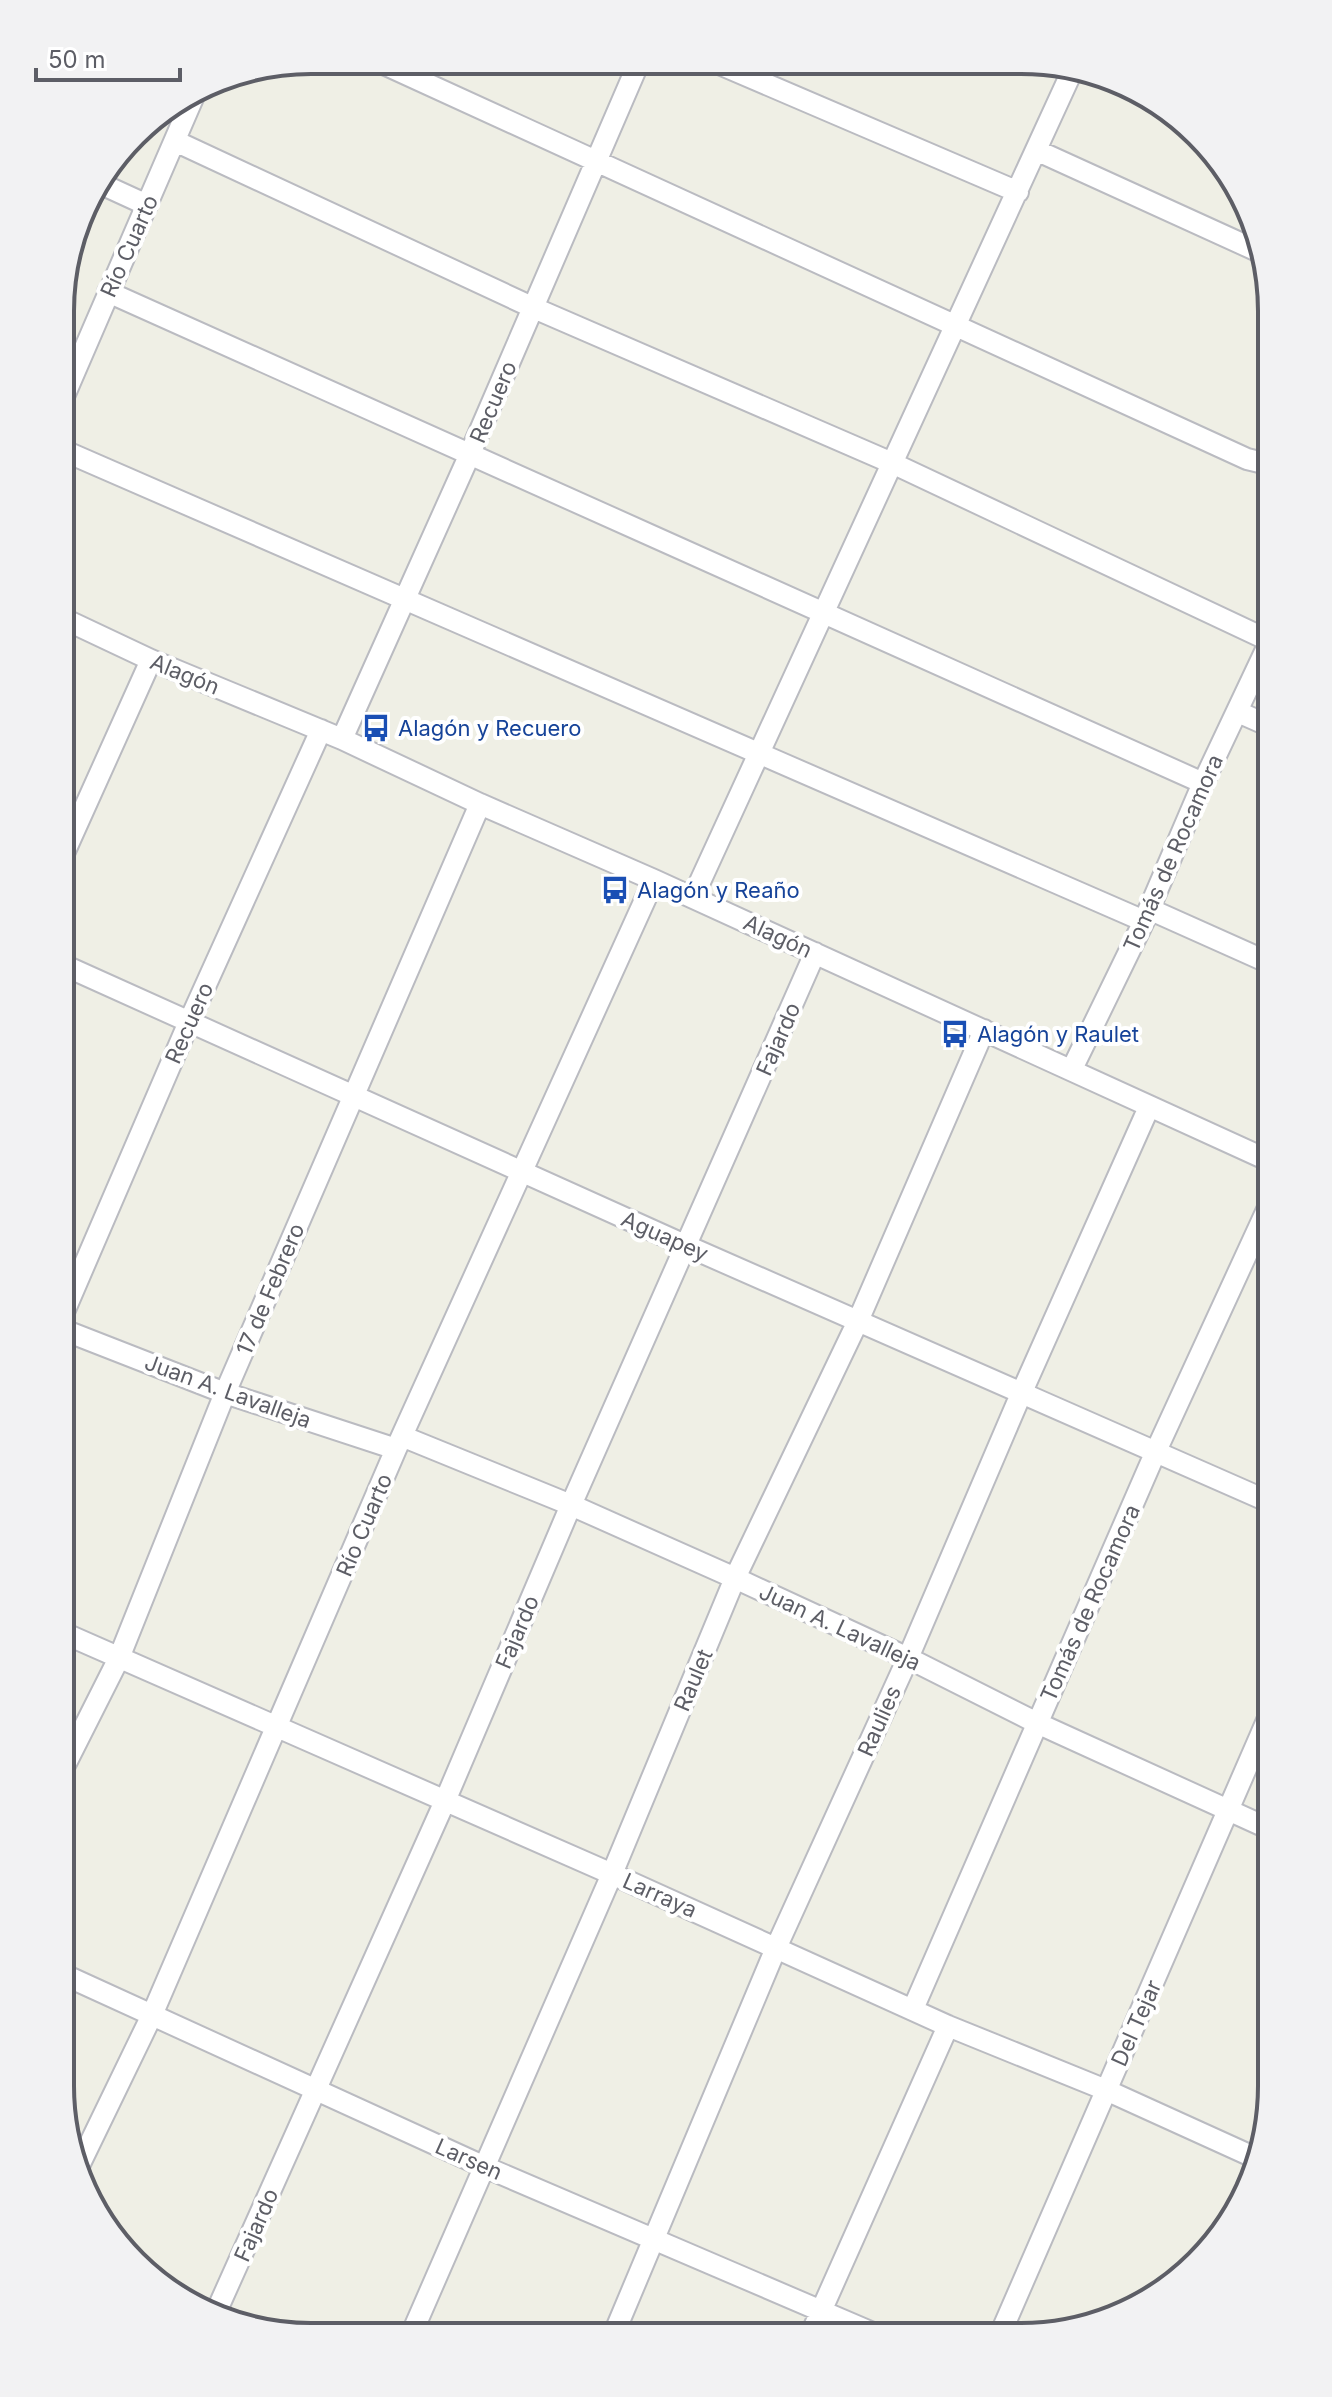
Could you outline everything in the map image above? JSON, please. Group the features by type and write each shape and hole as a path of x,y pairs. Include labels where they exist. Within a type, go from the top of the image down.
{"street":[{"path":"744,74 1018,192"},
{"path":"407,75 956,327 1258,462"},
{"name":"Recuero","path":"342,739 534,308 634,75"},
{"path":"693,897 1069,79"},
{"name":"Río Cuarto","path":"74,373 189,108"},
{"path":"175,141 534,308 892,463 1258,633"},
{"path":"1038,151 1249,247"},
{"path":"109,188 147,205"},
{"path":"108,292 1203,783"},
{"path":"74,455 760,755 1258,958"},
{"name":"Alagón","path":"74,624 151,660 342,739 1258,1156"},
{"path":"74,831 151,660"},
{"name":"Tomás de Rocamora","path":"1072,1069 1258,668"},
{"path":"1238,712 1258,721"},
{"name":"Recuero","path":"74,1289 189,1022 321,730"},
{"name":"17 de Febrero","path":"74,1747 119,1658 225,1393 480,804"},
{"name":"Río Cuarto","path":"85,2154 152,2015 400,1443 654,880"},
{"name":"Fajardo","path":"219,2305 318,2090 571,1505 815,953"},
{"name":"Aguapey","path":"74,970 687,1246 1257,1496"},
{"name":"Raulet","path":"416,2323 612,1874 735,1578 858,1321 984,1030"},
{"name":"Raulies","path":"618,2323 776,1948 908,1658 1149,1107"},
{"name":"Tomás de Rocamora","path":"913,2009 1156,1451 1257,1231"},
{"name":"Juan A. Lavalleja","path":"74,1334 225,1393 400,1443 571,1505 908,1658 1037,1723 1257,1823"},
{"name":"Larraya","path":"74,1638 612,1874 948,2026 1106,2090 1248,2154"},
{"name":"Del Tejar","path":"1005,2323 1257,1745"},
{"name":"Larsen","path":"74,1979 485,2167 850,2323"},
{"path":"816,2323 948,2026"}],"place":[{"name":"Alagón y Recuero","path":"376,728"},
{"name":"Alagón y Reaño","path":"615,890"},
{"name":"Alagón y Raulet","path":"955,1034"}]}
